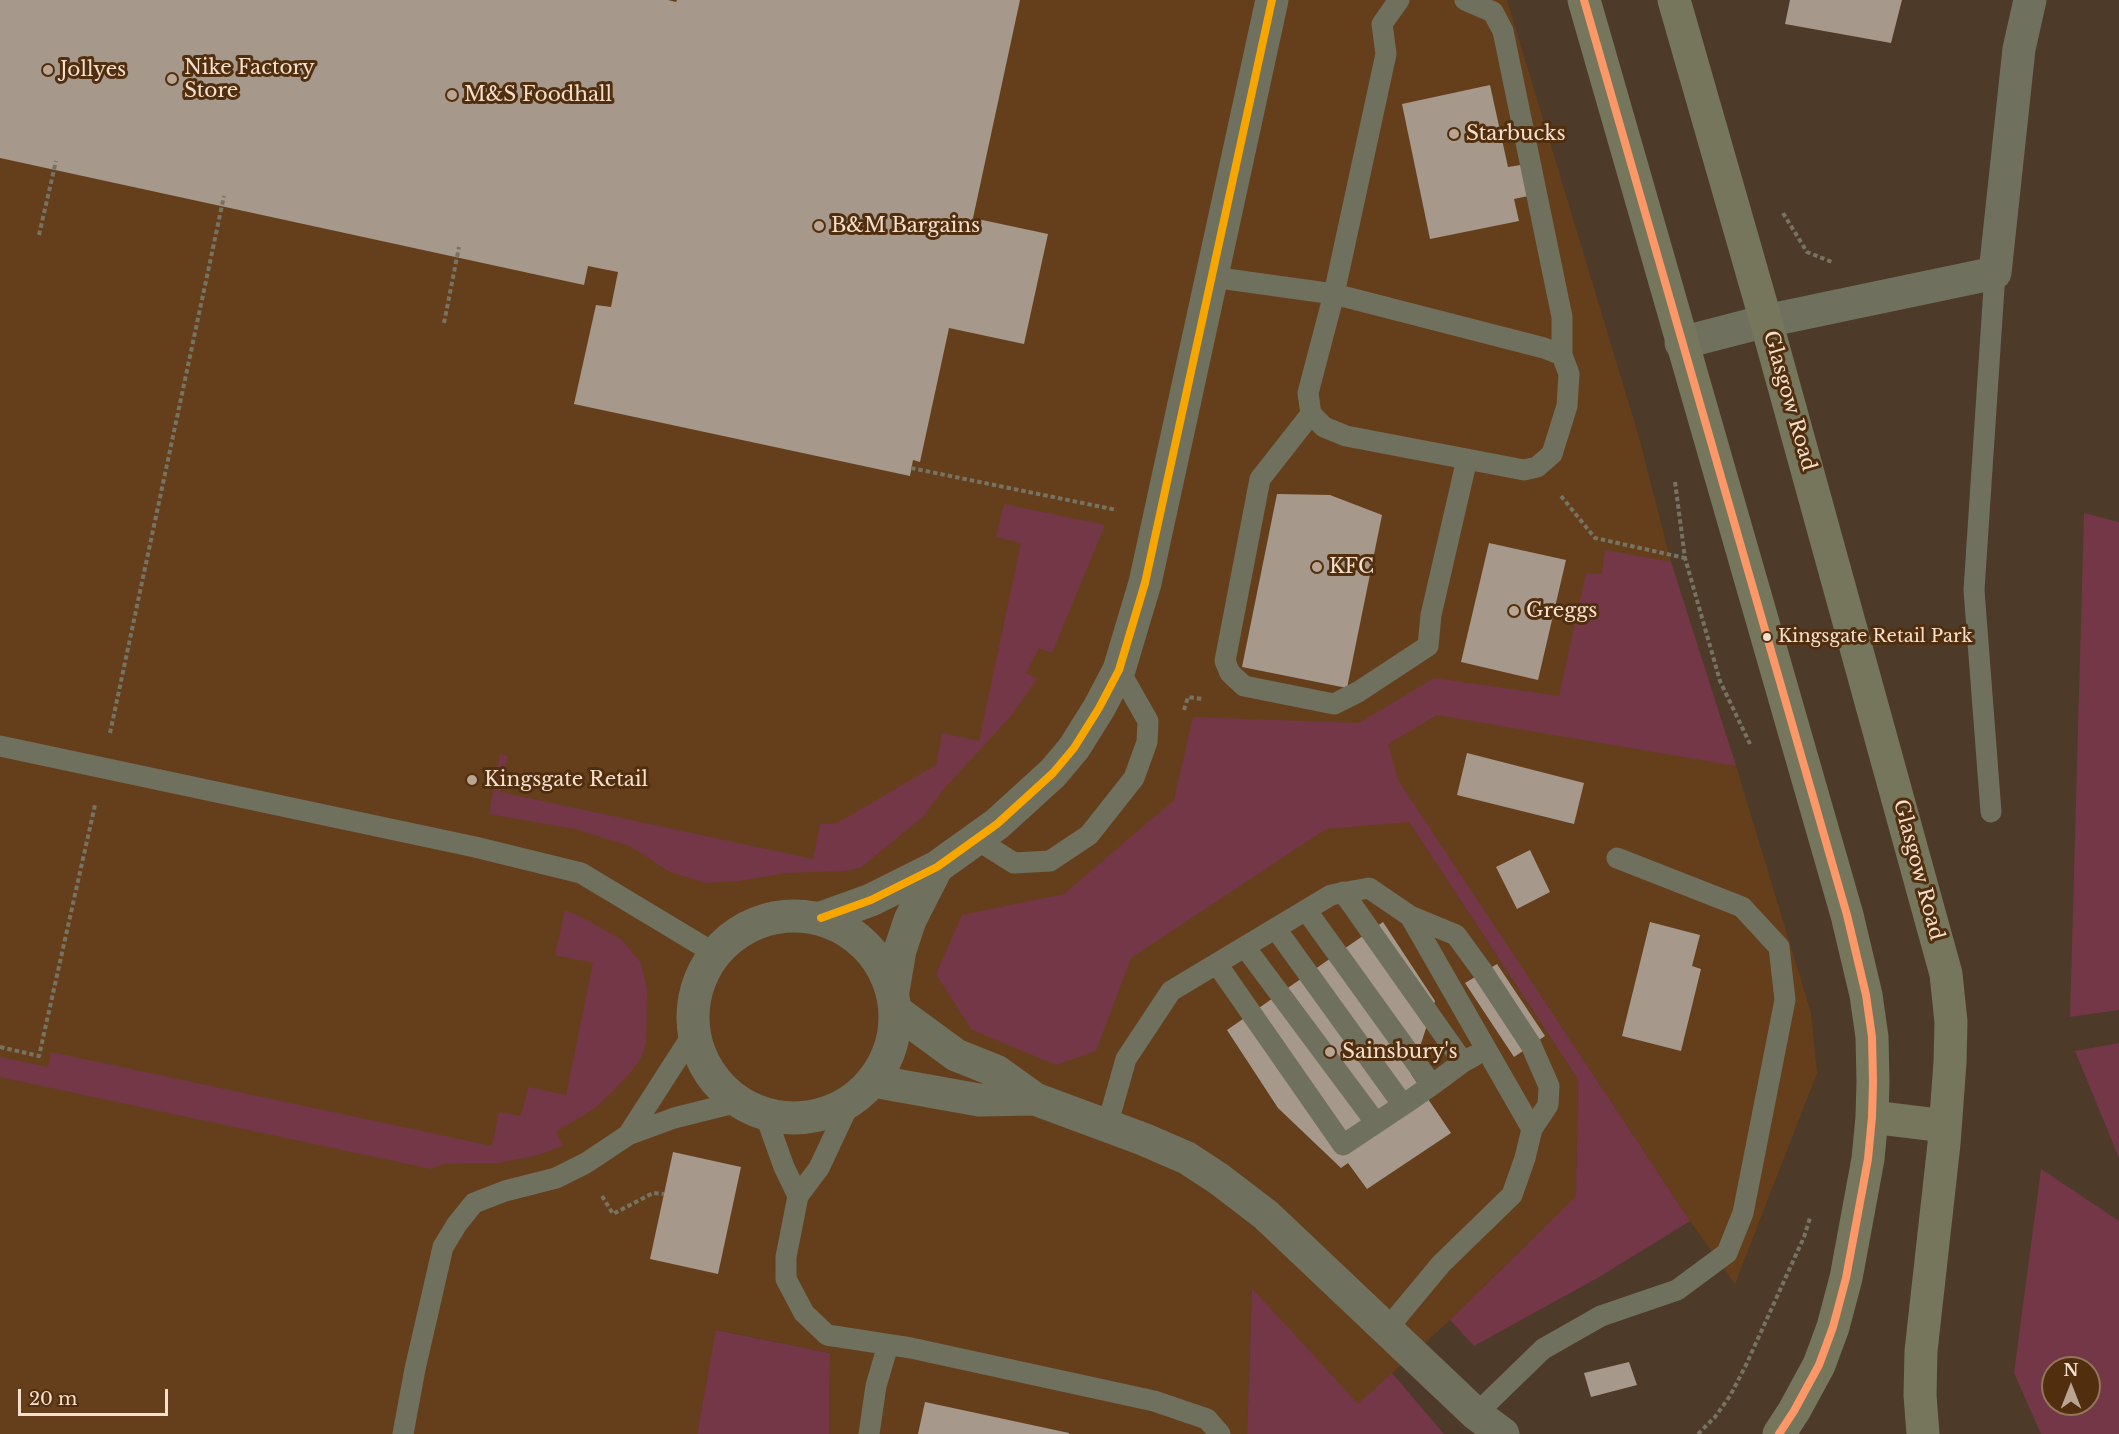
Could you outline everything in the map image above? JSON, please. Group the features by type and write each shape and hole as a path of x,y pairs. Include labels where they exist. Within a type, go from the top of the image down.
{"main road":[{"path":"1584,0 1858,957 1872,1037 1874,1082 1868,1159 1846,1278 1833,1327 1819,1365 1779,1434"},
{"name":"Glasgow Road","path":"1674,0 1766,321 1946,974 1951,1032 1945,1126 1922,1351 1920,1395 1923,1434"},
{"path":"1872,1117 1945,1126"}],"street":[{"path":"821,918 871,900 937,867 1031,795 1074,748 1119,670 1145,583 1272,0"},
{"path":"1995,273 2019,50 2030,0"},
{"name":"Glasgow Road","path":"1682,343 1766,321 1995,273"},
{"path":"937,867 910,920 900,950 894,1001 889,1054 862,1091 824,1114 795,1118 752,1108 722,1089 709,1073 699,1054 693,1034 692,1012 695,991 703,971 714,953 736,933 762,920 792,915 821,918 846,929 867,945 882,966 894,1001 956,1055 996,1071 1035,1099 1187,1158 1219,1179 1266,1215 1495,1429"},
{"path":"862,1091 979,1100 1035,1099"}],"lane":[{"path":"1399,0 1382,24 1386,54 1334,294 1308,393 1311,414 1324,427 1346,436 1524,470 1537,467 1552,454 1567,406 1569,374 1562,355 1562,317 1503,31 1493,12 1465,0"},
{"path":"1991,812 1974,590 1995,273"},
{"path":"1212,277 1334,294 1544,348 1562,355"},
{"path":"1311,414 1260,480 1225,661 1230,673 1244,686 1334,704 1358,692 1428,646 1431,615 1467,459"},
{"path":"976,839 1014,863 1050,861 1089,835 1134,778 1147,742 1148,721 1119,670"},
{"path":"0,746 474,847 581,873 714,953"},
{"path":"1495,1429 1543,1349 1601,1316 1677,1290 1727,1253 1743,1213 1785,1000 1779,947 1742,907 1617,858"},
{"path":"1107,1126 1126,1059 1171,991 1331,894 1369,888 1410,916 1456,935 1531,1045 1549,1086 1548,1105 1532,1129 1512,1195 1441,1264 1387,1329"},
{"path":"1343,892 1463,1062"},
{"path":"1305,910 1432,1085"},
{"path":"1410,916 1532,1129"},
{"path":"1276,929 1403,1105"},
{"path":"1245,947 1376,1123"},
{"path":"1217,964 1343,1145 1487,1048"},
{"path":"628,1135 693,1034"},
{"path":"862,1091 819,1168 798,1196 786,1257 786,1280 804,1313 827,1335 911,1348 1154,1401 1207,1419 1220,1434"},
{"path":"403,1434 415,1369 443,1247 457,1224 474,1203 497,1193 556,1178 586,1163 628,1135 674,1118 752,1108 798,1196"},
{"path":"869,1434 876,1386 888,1345"}],"path":[{"path":"39,235 56,160"},
{"path":"0,1047 39,1056 103,768 224,196"},
{"path":"1778,205 1807,252 1836,264"},
{"path":"444,322 459,247"},
{"path":"1537,467 1595,538 1685,558"},
{"path":"911,468 1159,519"},
{"path":"1674,479 1685,558 1720,681 1754,753"},
{"path":"1147,742 1174,741 1188,698 1246,703 1253,687"},
{"path":"602,1195 613,1214 653,1193 664,1194"},
{"path":"1698,1434 1715,1417 1730,1396 1746,1365 1804,1237 1811,1215"}],"shaded area":[{"path":"0,0 1507,0 1638,434 1671,562 1811,1013 1817,1073 1735,1284 1690,1221 1399,782 1409,822 1578,1079 1576,1196 1450,1320 1358,1405 1252,1288 1247,1434 829,1434 830,1353 717,1330 697,1434 0,1434"},
{"path":"1004,504 1105,525 1052,653 1039,648 1026,673 1037,679 1011,716 942,791 923,817 860,868 844,871 786,873 738,881 706,883 670,872 630,846 575,829 489,814 500,754 508,756 500,792 813,859 820,824 839,822 936,765 942,733 979,741 1021,543 996,537"},
{"path":"2084,513 2119,522 2119,1010 2070,1017"},
{"path":"1605,550 1671,562 1736,766 1437,715 1388,744 1398,780 1690,1221 1601,1276 1474,1346 1450,1320 1576,1196 1578,1079 1409,822 1326,829 1131,958 1096,1051 1056,1065 972,1030 936,974 962,915 1064,894 1174,800 1193,717 1359,723 1434,678 1559,696 1586,573 1602,574"},
{"path":"565,910 622,940 641,963 647,989 646,1042 642,1056 613,1091 595,1108 556,1132 563,1146 538,1155 499,1163 443,1164 431,1169 0,1077 0,1057 48,1067 51,1052 492,1146 499,1112 521,1116 528,1087 566,1095 593,963 555,955"},
{"path":"2119,1043 2119,1158 2075,1051"},
{"path":"2041,1169 2119,1221 2119,1434 2041,1434 2014,1373"},
{"path":"1252,1288 1358,1404 1392,1373 1444,1434 1247,1434"},
{"path":"716,1330 830,1353 829,1434 697,1434"}],"building":[{"path":"0,0 668,0 676,2 677,0 1020,0 973,218 1048,234 1024,344 949,328 920,462 913,460 910,476 574,404 596,305 611,307 618,272 588,266 584,285 0,158"},
{"path":"1790,0 1902,0 1891,43 1785,24"},
{"name":"Starbucks","path":"1490,85 1508,167 1527,164 1533,195 1514,199 1519,221 1430,239 1402,104"},
{"name":"KFC","path":"1277,494 1330,495 1382,515 1347,688 1242,667"},
{"name":"Greggs","path":"1489,543 1566,560 1538,680 1461,662"},
{"path":"1467,753 1584,783 1574,824 1457,795"},
{"path":"1530,850 1550,892 1517,909 1496,867"},
{"name":"Sainsbury's","path":"1383,922 1435,1001 1411,1074 1451,1133 1367,1189 1348,1163 1341,1168 1278,1108 1227,1030"},
{"path":"1650,922 1700,935 1692,966 1701,969 1681,1051 1622,1036"},
{"path":"1497,964 1545,1036 1514,1057 1465,983"},
{"path":"673,1152 741,1167 718,1274 650,1259"},
{"path":"1629,1362 1637,1385 1591,1397 1584,1373"},
{"path":"925,1402 1069,1433 1069,1434 918,1434"}],"transit line":[{"path":"821,918 871,900 937,867 997,824 1053,773 1074,748 1119,670 1145,583 1272,0"},
{"path":"1584,0 1847,915 1866,995 1872,1037 1872,1117 1868,1159 1846,1278 1833,1327 1819,1365 1779,1434"}],"place":[{"name":"Jollyes","path":"48,70"},
{"name":"Nike Factory Store","path":"172,79"},
{"name":"M&S Foodhall","path":"452,95"},
{"name":"Starbucks","path":"1454,134"},
{"name":"B&M Bargains","path":"819,226"},
{"name":"KFC","path":"1317,567"},
{"name":"Greggs","path":"1514,611"},
{"name":"Kingsgate Retail Park","path":"1767,637"},
{"name":"Kingsgate Retail","path":"472,780"},
{"name":"Sainsbury's","path":"1330,1052"}]}
